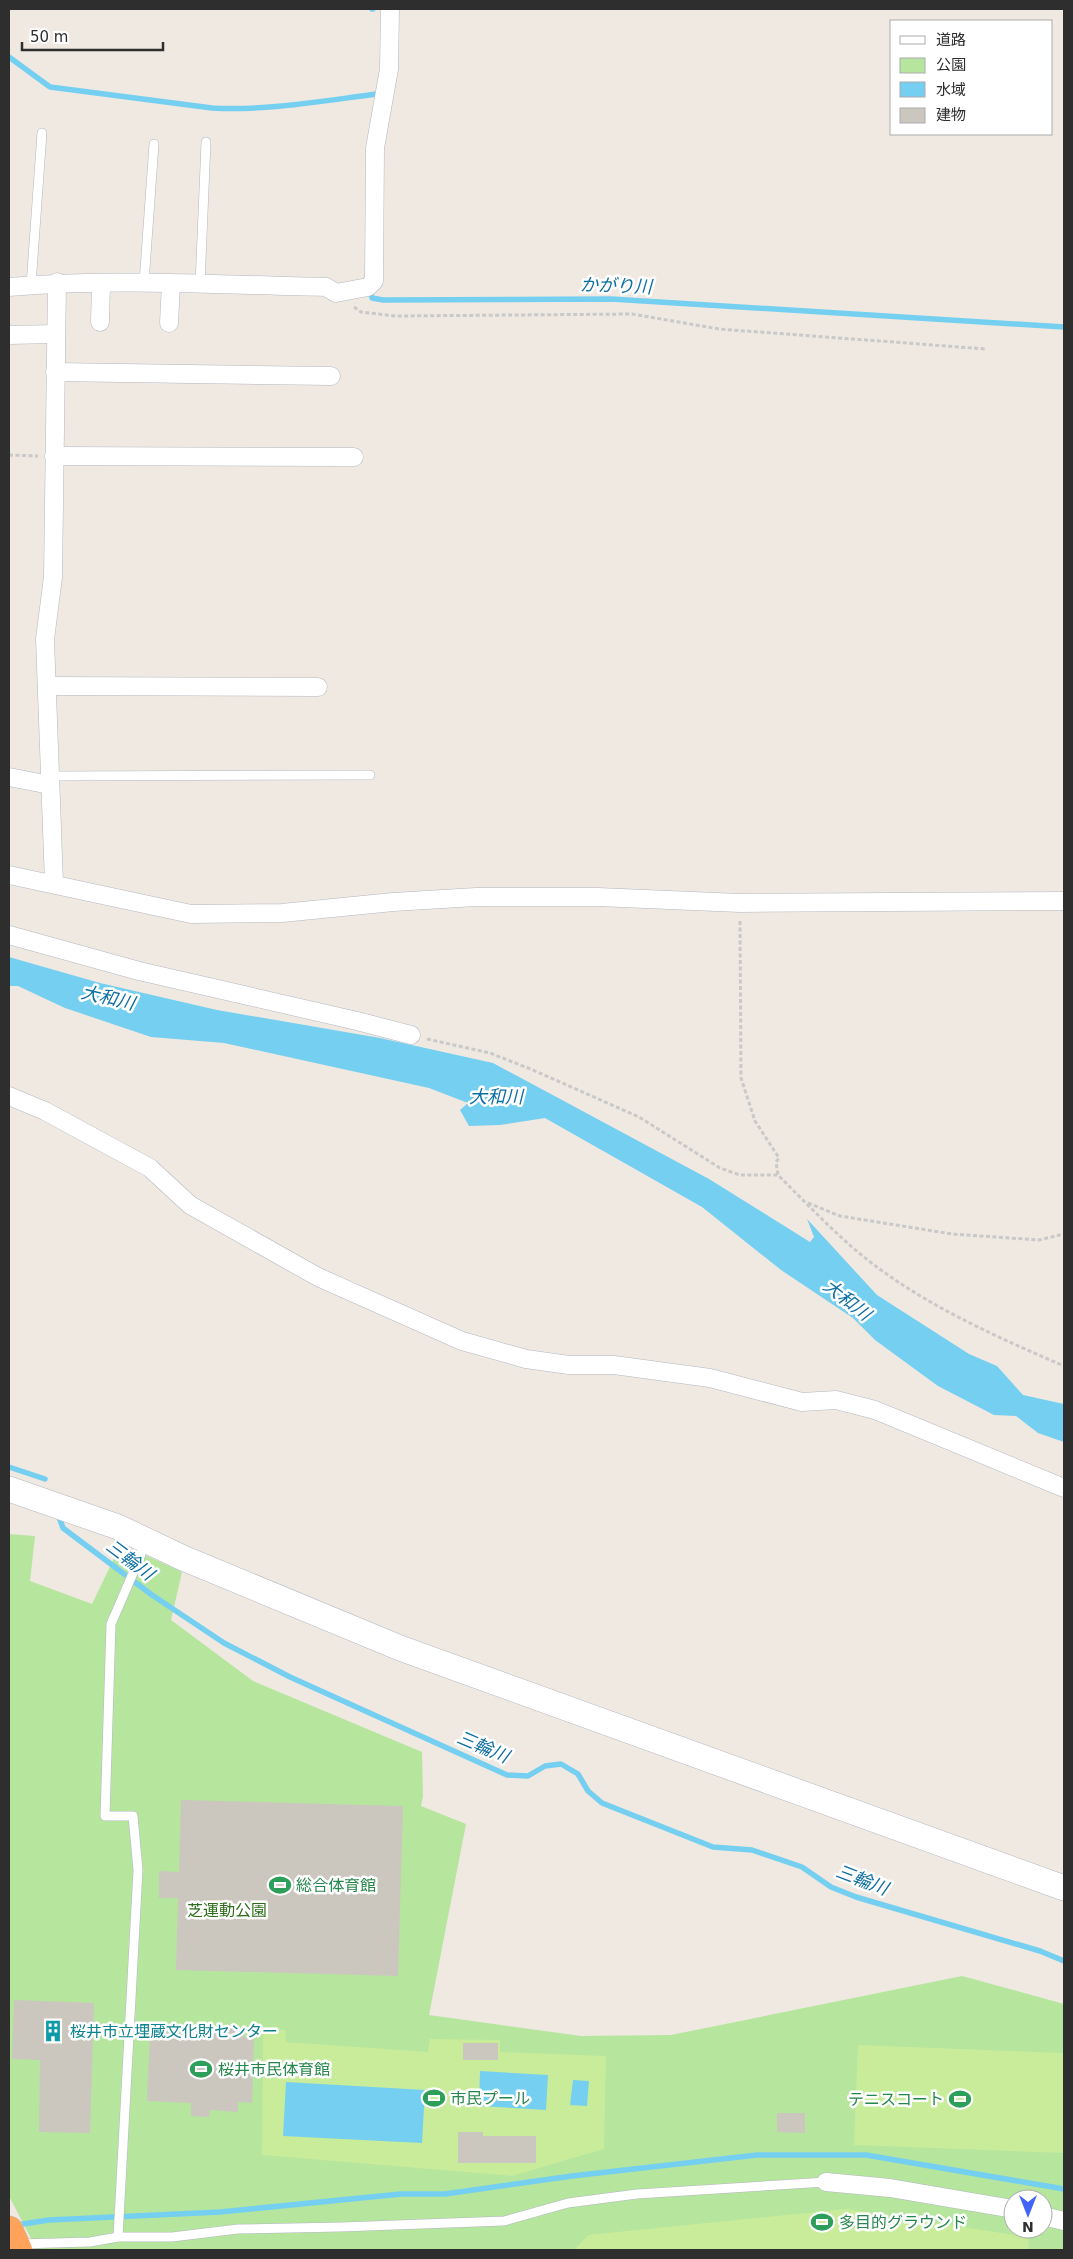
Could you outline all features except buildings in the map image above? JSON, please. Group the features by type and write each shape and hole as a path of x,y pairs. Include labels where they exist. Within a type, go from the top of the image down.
{"street":[{"path":"9,287 57,282 144,283 326,287 336,293 368,287 374,281 376,148 389,69 390,9"},
{"path":"54,883 45,640 53,577 57,282"},
{"path":"100,322 101,283"},
{"path":"169,323 171,284"},
{"path":"9,335 56,334"},
{"path":"56,372 331,376"},
{"path":"54,456 354,457"},
{"path":"47,686 318,687"},
{"path":"9,776 50,781"},
{"path":"9,874 191,914 282,913 392,902 476,897 598,897 740,903 1064,900"},
{"path":"9,935 139,971 357,1021 411,1036"},
{"path":"9,1096 45,1111 150,1168 190,1206 318,1277 462,1341 526,1359 569,1364 614,1364 710,1378 802,1402 836,1400 875,1410 1064,1488"},
{"path":"9,1489 96,1519 143,1549 183,1558 400,1648 1064,1888"},
{"path":"826,2182 890,2188 1003,2207"}],"lane":[{"path":"31,285 42,133"},
{"path":"200,285 206,142"},
{"path":"144,283 154,144"},
{"path":"50,781 370,774"},
{"path":"118,2237 138,1870 133,1816 105,1816 111,1624 143,1549"},
{"path":"13,2242 90,2242 118,2237 172,2238 238,2229 341,2228 504,2221 568,2203 637,2194 826,2182"}],"path":[{"path":"334,291 361,312 396,316 632,314 720,329 986,350"},
{"path":"9,455 54,456"},
{"path":"740,903 742,1078 755,1121 780,1158 776,1162 778,1175 853,1248 908,1286 960,1319 1064,1366"},
{"path":"411,1036 490,1053 533,1070 639,1117 720,1168 740,1176 778,1175"},
{"path":"805,1202 840,1216 952,1234 1039,1240 1064,1234"}],"green space":[{"name":"芝運動公園","path":"9,1534 35,1536 30,1581 92,1604 121,1544 182,1572 171,1620 253,1681 422,1752 423,1796 421,1806 466,1824 429,2015 581,2036 671,2035 962,1976 1064,2004 1064,2250 37,2250 9,2196"},
{"name":"市民プール","path":"263,2030 285,2030 286,2042 428,2052 430,2039 500,2040 500,2052 606,2056 604,2149 512,2176 262,2155"},
{"name":"テニスコート","path":"858,2045 1064,2053 1064,2153 854,2145"},
{"name":"多目的グラウンド","path":"846,2209 1003,2233 1003,2239 1028,2239 1029,2250 574,2250 588,2235"}],"water":[{"name":"大和川","path":"9,957 100,983 217,1010 380,1038 493,1063 709,1179 810,1242 814,1237 807,1219 877,1295 969,1354 997,1366 1023,1395 1064,1404 1064,1442 1038,1433 1016,1416 994,1415 938,1386 875,1340 853,1318 781,1270 702,1207 545,1118 500,1125 469,1126 460,1110 468,1103 429,1088 224,1043 151,1037 65,1008 18,986 9,986"},
{"path":"480,2071 548,2075 546,2110 479,2106"},
{"path":"573,2080 589,2081 587,2106 570,2105"},
{"path":"286,2082 425,2090 422,2143 283,2136"}],"waterway":[{"path":"9,57 50,87 212,108 274,107 377,94"},
{"name":"かがり川","path":"370,289 372,298 383,300 611,299 1064,327"},
{"name":"三輪川","path":"9,1467 45,1479"},
{"name":"三輪川","path":"59,1517 63,1528 152,1595 224,1643 290,1677 507,1775 528,1776 545,1766 561,1764 578,1774 588,1791 602,1803 713,1847 752,1850 802,1867 831,1887 856,1897 1040,1951 1064,1961"},
{"path":"16,2225 49,2220 220,2212 401,2194 445,2194 572,2176 757,2155 866,2155 1064,2189"}],"place":[{"name":"総合体育館","path":"280,1885"},
{"name":"桜井市立埋蔵文化財センター","path":"53,2031"},
{"name":"桜井市民体育館","path":"201,2069"},
{"name":"市民プール","path":"434,2098"},
{"name":"テニスコート","path":"960,2099"},
{"name":"多目的グラウンド","path":"822,2222"}]}
